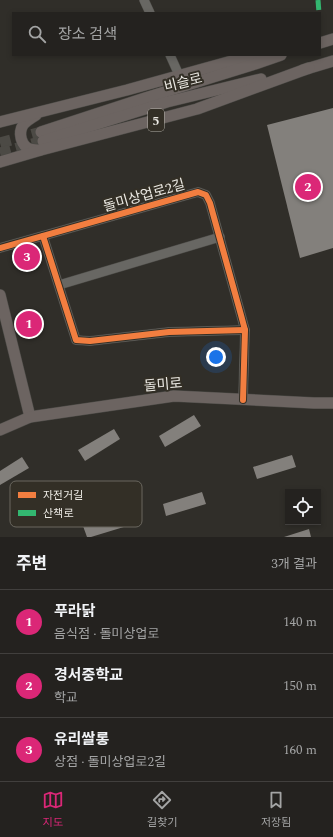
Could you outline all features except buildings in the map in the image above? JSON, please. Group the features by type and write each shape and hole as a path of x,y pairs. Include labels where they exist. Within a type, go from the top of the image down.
{"main road":[{"path":"321,43 333,39"},
{"path":"0,122 252,56"},
{"name":"비슬로","path":"42,141 145,98 278,56"},
{"name":"비슬로","path":"42,141 167,102 333,61"},
{"name":"5","path":"0,162 42,141 197,109 309,68"},
{"path":"39,112 24,124 20,130 20,136 23,144 29,149 42,141"},
{"path":"0,295 30,417"},
{"name":"돌미로","path":"0,430 30,417 174,396 333,403"}],"street":[{"path":"144,0 150,12"},
{"path":"170,56 179,75"},
{"name":"돌미상업로2길","path":"0,248 198,192 206,195 210,203 220,237 245,330 244,400"},
{"path":"43,236 76,340 90,341 168,332 245,330"},
{"path":"59,285 220,237"}],"tunnel":[{"path":"0,143 41,132"},
{"path":"0,153 43,141"}],"marked path":[{"path":"318,0 319,12"}],"cycle path":[{"path":"0,248 198,192 206,195 210,203 245,330 243,400"},
{"path":"43,236 76,340 90,341 169,332 245,330"}],"place":[{"name":"경서중학교","path":"308,187"},
{"name":"유리쌀롱","path":"27,257"},
{"name":"푸라닭","path":"29,324"}]}
